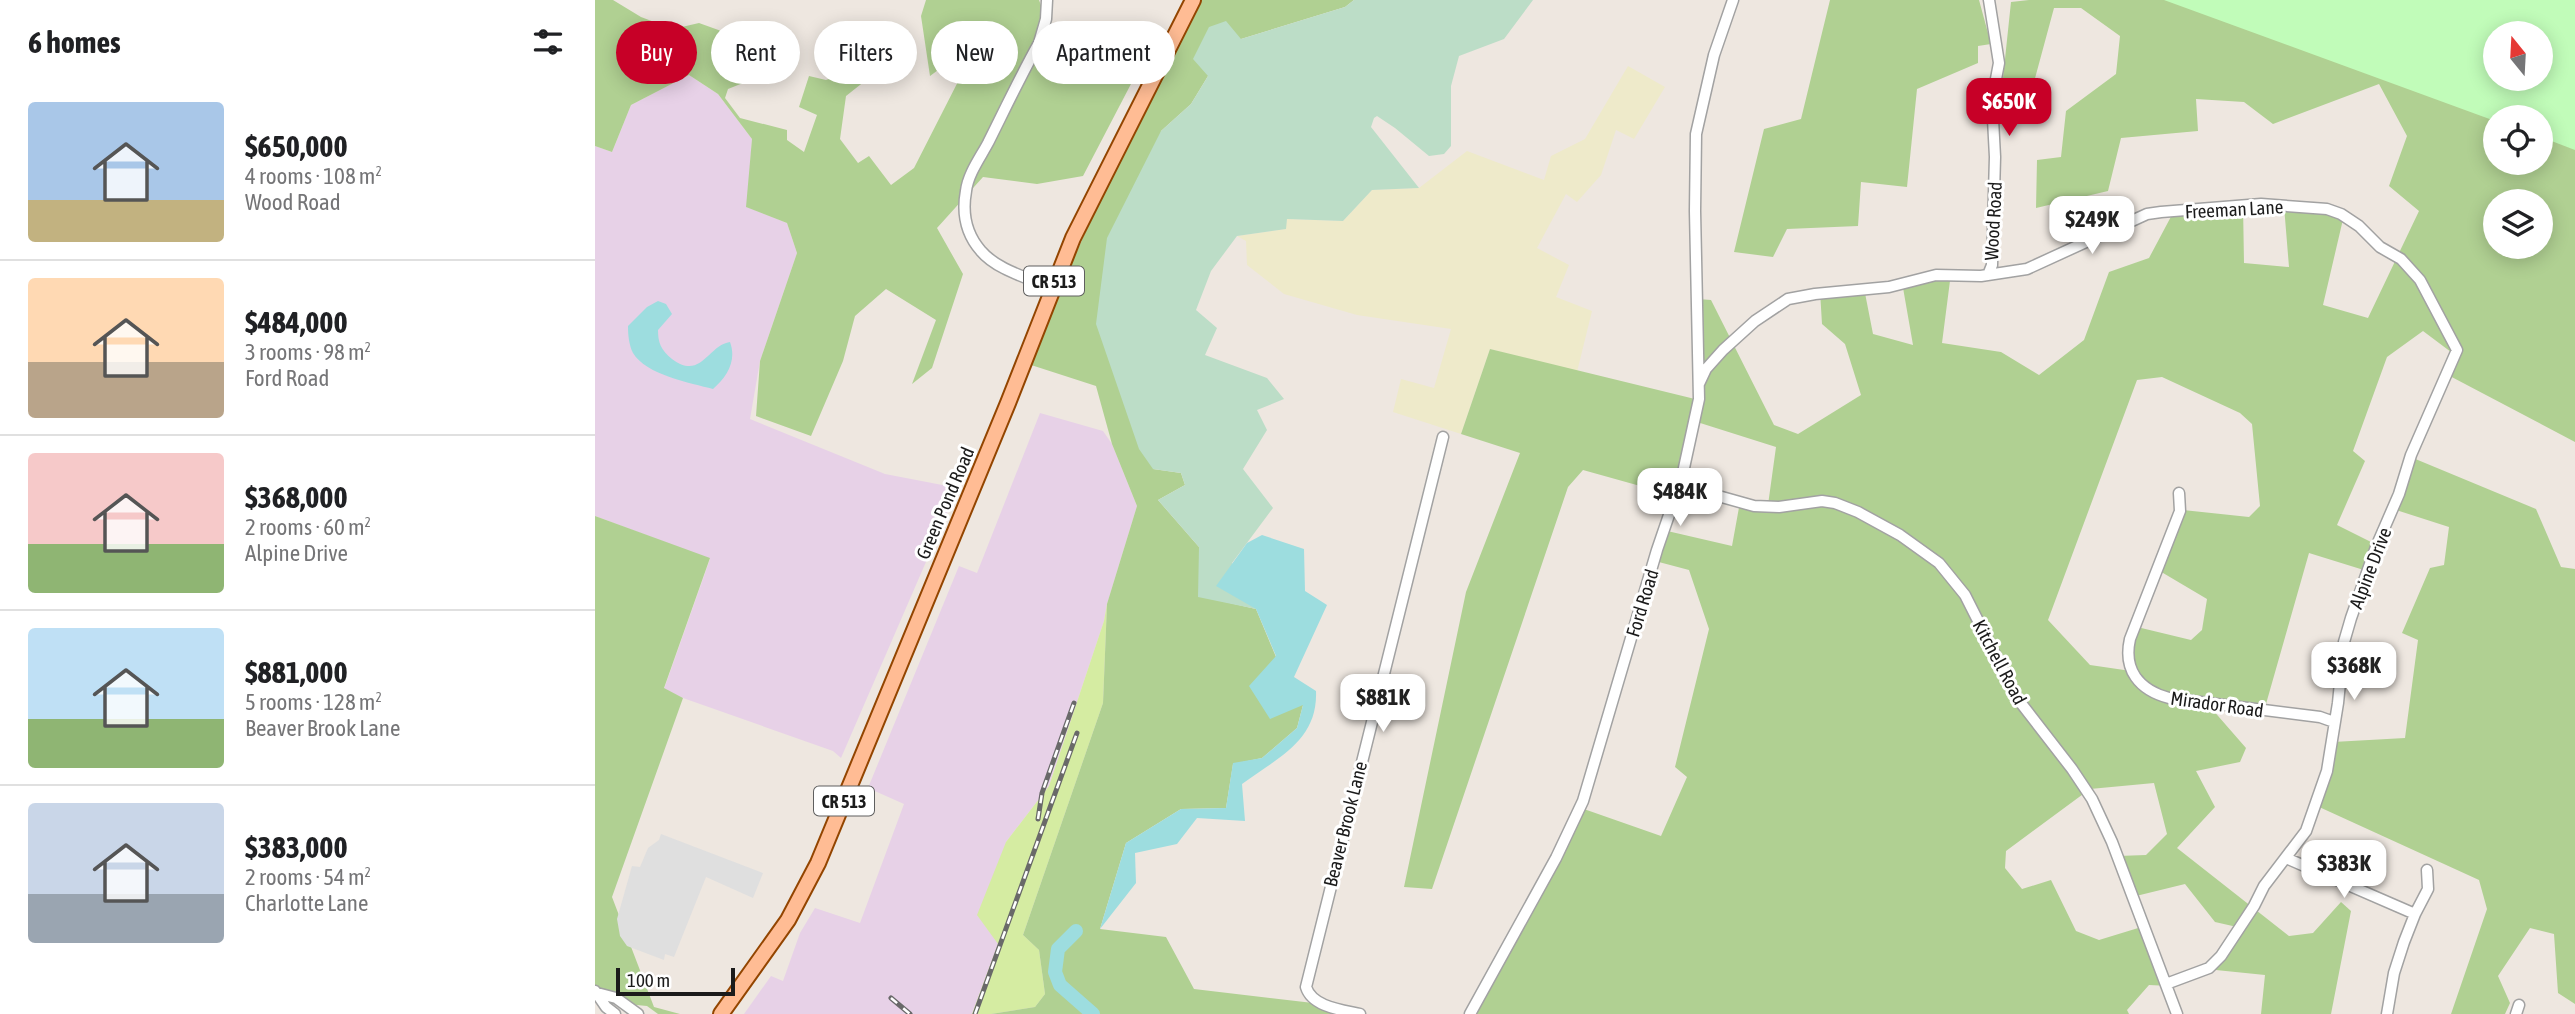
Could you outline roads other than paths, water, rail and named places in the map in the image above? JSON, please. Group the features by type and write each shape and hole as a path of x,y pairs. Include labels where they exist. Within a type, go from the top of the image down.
{"main road":[{"name":"Green Pond Road","path":"721,1014 788,920 818,863 1008,403 1051,288 1097,189 1193,0"}],"street":[{"path":"1047,0 1046,19 1039,43 969,178 964,219 980,251 1000,266 1051,288"},
{"name":"Ford Road","path":"1470,1014 1556,858 1583,801 1657,550 1679,485 1694,427 1699,384 1696,134 1714,55 1733,0"},
{"name":"Wood Road","path":"1988,275 1992,265 1995,201 1996,157 1992,100 1999,63 1989,0"},
{"name":"Freeman Lane","path":"1699,384 1706,369 1723,350 1755,321 1788,299 1889,287 1936,275 1988,275 2027,269 2147,214 2261,204 2327,209 2350,219 2380,247 2401,259 2414,273 2431,298 2457,350"},
{"name":"Alpine Drive","path":"2166,984 2209,968 2221,956 2264,886 2306,831 2327,771 2339,703 2344,642 2351,618 2399,494 2411,455 2457,350"},
{"name":"Beaver Brook Lane","path":"1360,1014 1318,1002 1308,994 1305,987 1443,437"},
{"name":"Kitchell Road","path":"1679,485 1754,506 1822,501 1835,503 1900,535 1939,563 1965,595 2017,698 2092,799 2112,842 2177,1014"},
{"name":"Mirador Road","path":"2179,493 2180,511 2130,639 2128,658 2134,678 2146,689 2169,698 2321,717 2334,722"},
{"path":"2286,858 2414,914"},
{"path":"2387,1014 2394,973 2414,914 2428,889 2427,870"},
{"path":"596,992 606,1007 615,1014"},
{"path":"596,992 616,998 638,1014"}],"water":[{"path":"658,301 666,304 672,314 658,330 660,343 668,356 682,365 697,364 722,344 730,342 732,356 729,368 713,389 658,372 639,361 633,353 628,326 647,307"},
{"path":"1262,535 1304,549 1305,591 1327,605 1294,677 1316,691 1315,708 1310,723 1293,746 1242,784 1245,821 1197,818 1177,844 1135,853 1136,883 1100,929 1126,843 1181,809 1226,808 1233,763 1262,758 1297,728 1303,705 1270,719 1249,686 1276,656 1256,609 1216,586 1247,543"}],"waterway":[{"path":"1076,931 1058,949 1055,972 1060,985 1093,1014"}],"railway":[{"path":"1038,819 1042,793 1074,703"},
{"path":"975,1014 1077,733"},
{"path":"891,998 910,1014"}]}
